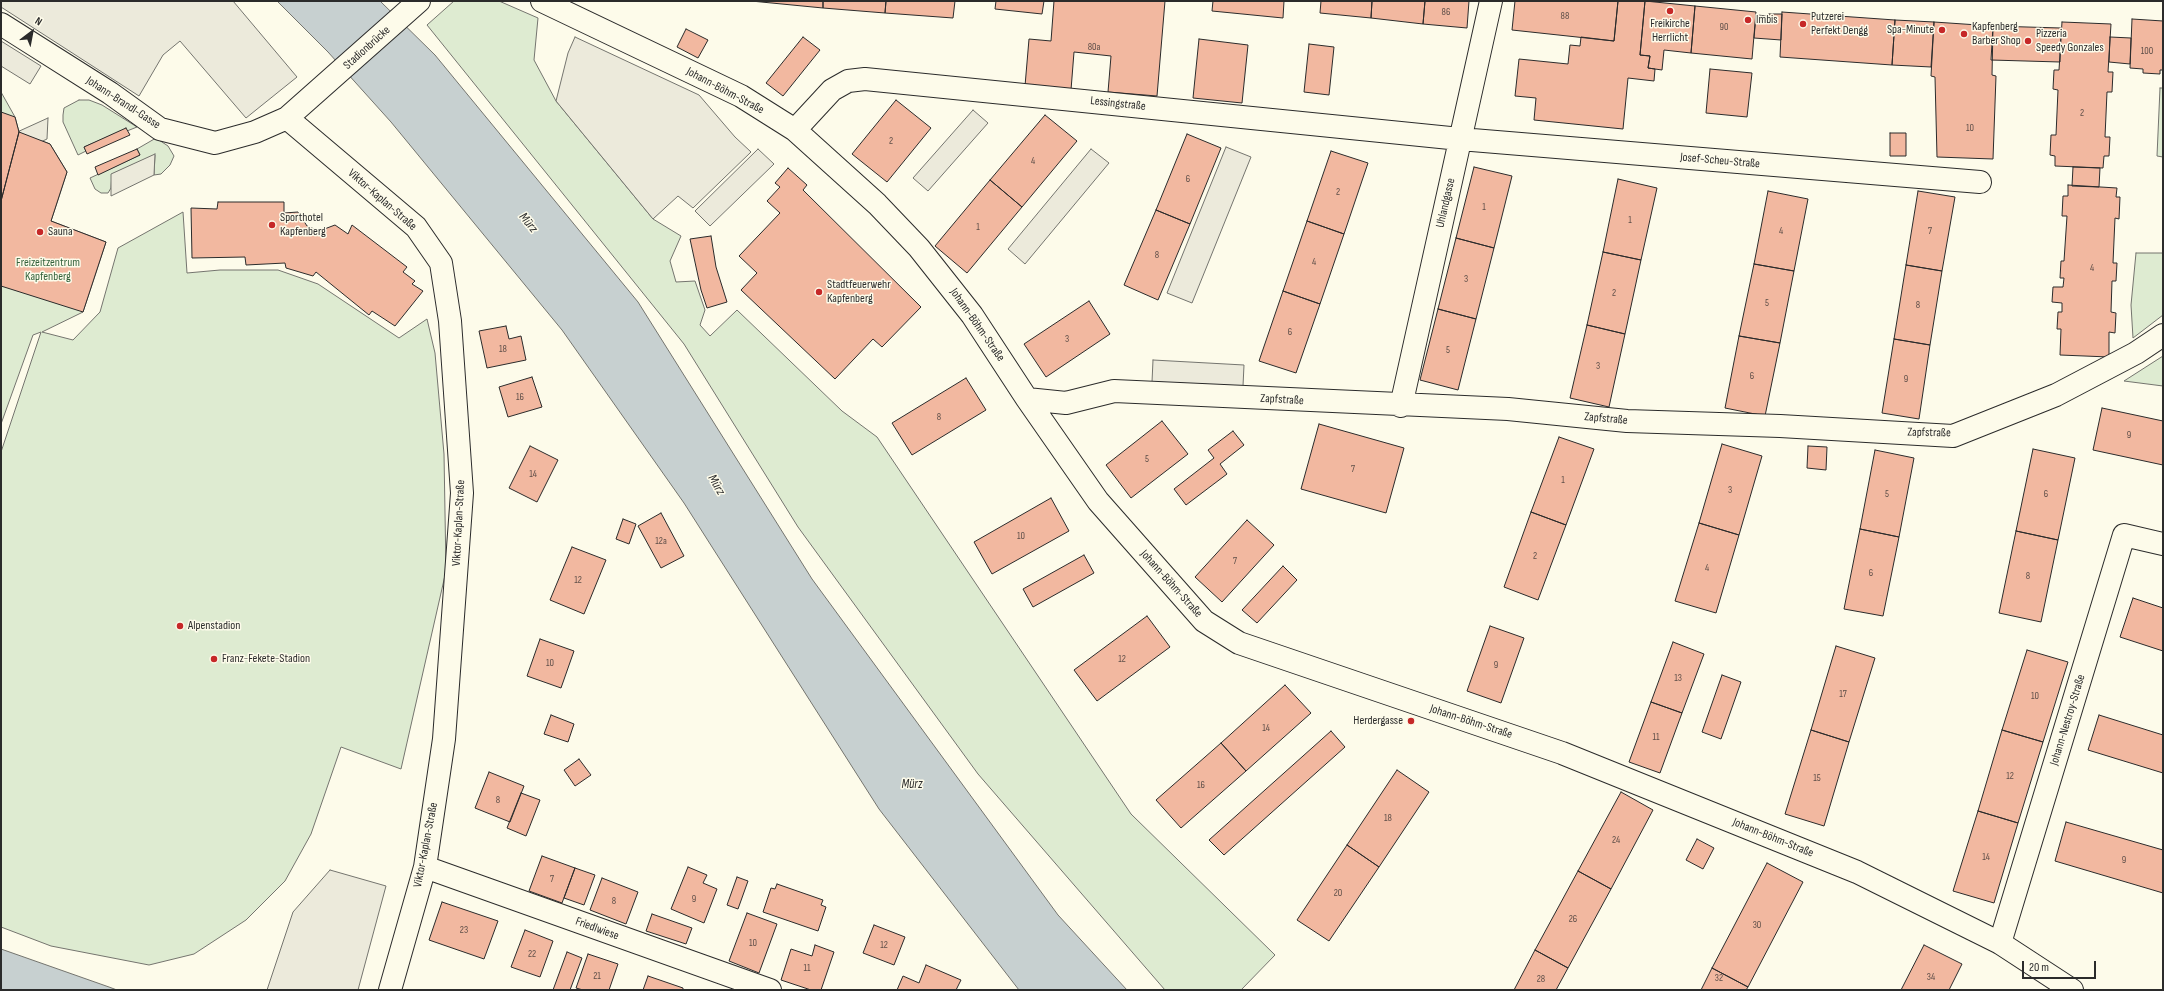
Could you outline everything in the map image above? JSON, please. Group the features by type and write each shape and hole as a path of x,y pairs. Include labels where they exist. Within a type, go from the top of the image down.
{"street":[{"name":"Johann-Böhm-Straße","path":"542,1 741,96 794,130 877,204 919,248 972,315 1027,399 1098,502 1204,621 1239,643 1562,753 1856,872 2000,943 2072,990"},
{"name":"Uhlandgasse","path":"1401,406 1491,1"},
{"name":"Stadionbrücke","path":"317,92 418,2"},
{"name":"Johann-Brandl-Gasse","path":"1,24 110,93 160,128 216,143 255,132 286,118 317,92"},
{"name":"Lessingstraße","path":"794,130 832,90 848,81 866,79 1460,139"},
{"name":"Viktor-Kaplan-Straße","path":"286,118 416,227 441,263 450,321 462,493 444,739 425,867 390,990"},
{"name":"Josef-Scheu-Straße","path":"1460,139 1980,182"},
{"name":"Zapfstraße","path":"1027,399 1066,402 1114,391 1401,406 1508,409 1627,421 1780,426 1953,436 2056,395 2136,353 2163,335"},
{"name":"Johann-Nestroy-Straße","path":"2000,943 2124,535 2163,544"},
{"name":"Friedlwiese","path":"425,867 770,990"}],"green space":[{"path":"454,1 499,1 538,18 534,60 556,101 653,219 681,236 670,261 676,282 695,281 705,310 700,325 710,336 737,310 842,411 877,437 1131,814 1275,955 1241,990 1165,990 978,774 798,527 684,344 427,25"},
{"path":"2160,88 2163,88 2163,157 2157,156"},
{"name":"Franz-Fekete-Stadion","path":"1,92 15,117 19,132 50,144 67,172 51,221 106,242 83,312 42,332 73,340 100,312 118,248 183,212 187,273 220,270 278,270 318,284 399,338 427,319 435,353 444,454 446,571 401,769 341,747 311,834 285,881 246,920 194,954 149,965 51,946 1,927 1,452 41,332 33,335 1,424"},
{"path":"79,100 89,100 102,105 137,127 127,131 126,129 84,147 86,151 78,155 63,122 63,115 64,108"},
{"path":"156,138 168,146 174,156 170,165 161,174 154,175 155,155 112,174 111,188 108,193 101,193 95,189 90,178 140,155 137,149"},
{"path":"2136,253 2163,253 2163,315 2133,338 2131,305"},
{"path":"2163,356 2163,386 2124,381"}],"shaded area":[{"path":"1,1 233,1 297,77 246,118 180,41 163,55 139,96 1,7"},
{"path":"575,37 699,95 735,137 751,152 693,208 678,196 653,219 556,101 568,53"},
{"path":"1,41 41,66 30,84 1,66"},
{"path":"973,110 988,123 928,191 913,178"},
{"path":"48,118 47,139 4,159 4,138"},
{"path":"1226,147 1251,157 1192,303 1167,293"},
{"path":"758,149 774,164 710,226 695,211"},
{"path":"1091,149 1109,163 1025,264 1008,249"},
{"path":"155,154 154,175 111,196 111,174"},
{"path":"1153,360 1244,365 1243,386 1152,382"},
{"path":"330,870 386,886 358,990 267,990 293,912"}],"water":[{"name":"Mürz","path":"277,1 380,1 435,55 638,302 812,579 1058,915 1127,990 1019,990 879,809 684,503 562,330 391,122 328,52"},
{"path":"1,949 109,987 117,990 1,990"}],"building":[{"path":"751,1 823,1 823,8"},
{"path":"823,1 886,1 885,13 823,8"},
{"path":"886,1 955,1 953,18 885,13"},
{"path":"996,1 1044,1 1042,14 995,9"},
{"path":"1054,1 1165,1 1157,96 1108,92 1111,56 1074,52 1071,90 1025,86 1029,39 1051,41"},
{"path":"1213,1 1284,1 1283,18 1212,11"},
{"path":"1321,1 1372,1 1371,18 1320,13"},
{"path":"1372,1 1425,1 1423,24 1371,18"},
{"path":"1425,1 1469,1 1467,28 1423,24"},
{"path":"1515,1 1618,1 1614,41 1512,30"},
{"path":"1618,1 1645,1 1640,55 1650,56 1648,68 1655,69 1654,81 1628,78 1623,129 1534,120 1536,98 1515,96 1519,59 1568,64 1570,45 1580,46 1581,37 1614,41"},
{"path":"1645,1 1695,6 1691,53 1664,50 1662,70 1648,68 1650,56 1640,55"},
{"path":"1695,6 1756,12 1752,59 1691,53"},
{"path":"1782,12 1895,20 1892,65 1780,57"},
{"path":"1769,14 1782,14 1781,40 1754,38 1756,15 1769,16"},
{"path":"2132,19 2163,21 2163,70 2160,70 2160,74 2143,73 2143,69 2130,68"},
{"path":"1895,20 1934,22 1931,67 1892,65"},
{"path":"1934,22 1993,26 1992,75 1996,76 1993,159 1937,157 1935,77 1931,76"},
{"path":"2062,22 2111,24 2108,72 2113,72 2112,92 2107,92 2105,137 2110,137 2109,156 2104,156 2103,168 2055,166 2055,156 2050,155 2051,135 2056,135 2058,90 2053,89 2054,70 2059,70"},
{"path":"1993,26 2061,28 2060,62 1991,60"},
{"path":"686,29 708,40 698,58 677,47"},
{"path":"803,37 820,50 783,96 766,83"},
{"path":"2110,37 2131,38 2130,64 2109,62"},
{"path":"1199,39 1248,45 1242,103 1193,98"},
{"path":"1309,44 1334,47 1329,95 1304,92"},
{"path":"1710,69 1752,73 1747,117 1706,113"},
{"path":"896,100 931,128 887,182 852,154"},
{"path":"1,112 15,117 19,132 1,201"},
{"path":"1045,115 1077,141 1022,207 990,180"},
{"path":"126,128 130,135 87,154 84,147"},
{"name":"Freizeitzentrum Kapfenberg","path":"19,132 50,144 67,172 51,221 106,242 83,312 1,286 1,201"},
{"path":"1890,133 1906,133 1906,156 1890,156"},
{"path":"1187,134 1221,148 1190,224 1156,210"},
{"path":"137,149 140,155 98,175 95,167"},
{"path":"1331,151 1368,163 1344,234 1307,221"},
{"path":"1474,167 1512,176 1494,248 1456,238"},
{"path":"2073,167 2100,168 2099,187 2072,186"},
{"path":"788,168 807,185 803,190 921,307 882,347 873,339 835,379 741,290 757,273 739,256 780,213 767,201 780,187 775,183"},
{"path":"1618,179 1657,188 1641,260 1603,252"},
{"path":"990,180 1022,207 967,273 935,246"},
{"path":"2068,185 2117,188 2116,197 2120,197 2119,219 2115,218 2113,263 2117,263 2116,281 2112,281 2111,312 2116,313 2115,333 2109,332 2109,357 2060,355 2061,329 2057,329 2058,312 2062,312 2062,303 2052,302 2053,287 2063,287 2064,278 2060,278 2061,261 2064,261 2067,216 2062,216 2063,196 2068,196"},
{"path":"1768,191 1808,199 1794,271 1754,264"},
{"path":"1918,191 1955,197 1942,271 1906,265"},
{"path":"218,202 284,202 284,213 298,212 307,226 319,231 335,225 348,234 352,225 407,267 403,272 415,281 412,284 423,291 395,326 372,311 369,315 316,272 313,276 286,268 285,263 246,265 245,257 192,258 191,208 217,209"},
{"path":"1156,210 1190,224 1158,300 1124,285"},
{"path":"1307,221 1344,234 1320,304 1283,291"},
{"path":"711,236 716,267 727,302 707,308 701,290 690,239"},
{"path":"1456,238 1494,248 1476,319 1438,309"},
{"path":"1603,252 1641,260 1625,334 1587,325"},
{"path":"1754,264 1794,271 1780,343 1739,336"},
{"path":"1906,265 1942,271 1930,345 1894,339"},
{"path":"1283,291 1320,304 1296,373 1259,361"},
{"path":"1089,301 1110,334 1046,377 1024,344"},
{"path":"1438,309 1476,319 1458,390 1420,380"},
{"path":"1587,325 1625,334 1609,407 1570,398"},
{"path":"506,326 509,339 521,336 526,360 487,368 479,331"},
{"path":"1739,336 1780,343 1765,416 1725,408"},
{"path":"1894,339 1930,345 1919,419 1882,413"},
{"path":"532,377 542,407 508,417 499,387"},
{"path":"966,378 986,410 912,455 892,423"},
{"path":"2102,408 2163,421 2163,465 2093,450"},
{"path":"1162,421 1188,454 1131,498 1106,465"},
{"path":"1319,424 1404,448 1386,513 1301,489"},
{"path":"1233,431 1244,445 1220,464 1227,474 1186,505 1174,489 1214,458 1208,450"},
{"path":"1559,437 1594,449 1566,525 1531,512"},
{"path":"1722,444 1762,456 1739,535 1699,523"},
{"path":"530,446 558,460 537,502 509,488"},
{"path":"1808,446 1827,447 1826,470 1807,468"},
{"path":"2033,449 2075,458 2058,540 2016,531"},
{"path":"1875,450 1914,458 1899,537 1860,529"},
{"path":"1051,498 1069,531 992,574 974,542"},
{"path":"1531,512 1566,525 1538,600 1504,587"},
{"path":"661,513 684,556 661,568 638,526"},
{"path":"623,519 636,524 629,544 616,539"},
{"path":"1247,520 1274,545 1222,602 1195,577"},
{"path":"1699,523 1739,535 1716,613 1675,601"},
{"path":"1860,529 1899,537 1883,616 1844,609"},
{"path":"2016,531 2058,540 2041,622 1999,613"},
{"path":"572,547 606,560 584,614 550,600"},
{"path":"1084,555 1094,573 1033,607 1023,589"},
{"path":"1283,566 1297,580 1257,623 1242,610"},
{"path":"2133,598 2163,608 2163,651 2120,637"},
{"path":"1147,616 1170,647 1097,701 1074,670"},
{"path":"1490,626 1524,638 1501,703 1467,691"},
{"path":"540,639 574,651 561,688 527,676"},
{"path":"1673,642 1704,654 1682,713 1651,702"},
{"path":"1836,646 1875,658 1849,742 1811,730"},
{"path":"2027,650 2068,662 2043,742 2002,730"},
{"path":"1722,675 1741,682 1721,739 1702,732"},
{"path":"1285,685 1311,713 1246,771 1221,743"},
{"path":"1651,702 1682,713 1660,773 1629,762"},
{"path":"551,715 574,724 568,742 544,734"},
{"path":"2099,715 2163,735 2163,773 2088,750"},
{"path":"1811,730 1849,742 1824,826 1785,814"},
{"path":"2002,730 2043,742 2018,823 1978,811"},
{"path":"1331,731 1345,747 1224,855 1209,840"},
{"path":"1221,743 1246,771 1181,828 1156,800"},
{"path":"579,759 591,775 575,786 564,770"},
{"path":"1397,770 1429,792 1379,867 1347,845"},
{"path":"489,772 524,786 510,822 475,808"},
{"path":"1621,792 1653,810 1611,889 1578,871"},
{"path":"521,793 540,800 526,836 507,828"},
{"path":"1978,811 2018,823 1994,903 1953,891"},
{"path":"2066,822 2163,850 2163,893 2055,861"},
{"path":"1697,839 1714,848 1703,869 1686,860"},
{"path":"1347,845 1379,867 1329,941 1297,920"},
{"path":"542,856 575,868 562,903 529,891"},
{"path":"1767,863 1803,882 1748,987 1712,968"},
{"path":"688,867 707,875 703,883 717,889 704,923 671,909"},
{"path":"575,868 595,875 584,905 564,898"},
{"path":"1578,871 1611,889 1568,968 1535,950"},
{"path":"737,877 748,881 738,909 727,905"},
{"path":"602,878 638,892 626,924 590,910"},
{"path":"777,884 823,900 821,905 826,907 818,931 763,912 771,888 775,889"},
{"path":"442,902 498,921 484,959 429,940"},
{"path":"747,913 777,924 759,973 729,961"},
{"path":"652,914 692,928 686,944 646,931"},
{"path":"874,925 905,937 894,965 863,953"},
{"path":"525,930 553,941 540,977 511,967"},
{"path":"815,945 834,952 821,990 811,990 781,980 791,949 812,956"},
{"path":"1924,945 1962,964 1949,990 1901,990"},
{"path":"1535,950 1568,968 1556,990 1514,990"},
{"path":"567,952 582,958 570,990 553,990"},
{"path":"588,954 618,964 609,990 583,990 576,988"},
{"path":"926,965 961,980 956,990 897,990 903,976 919,983"},
{"path":"1712,968 1748,987 1746,990 1701,990"},
{"path":"648,976 683,988 683,990 643,990"}],"place":[{"name":"Freikirche Herrlicht","path":"1670,11"},
{"name":"Imbis","path":"1748,20"},
{"name":"Putzerei Perfekt Dengg","path":"1803,24"},
{"name":"Spa-Minute","path":"1942,30"},
{"name":"Kapfenberg Barber Shop","path":"1964,34"},
{"name":"Pizzeria Speedy Gonzales","path":"2028,41"},
{"name":"Sporthotel Kapfenberg","path":"272,225"},
{"name":"Sauna","path":"40,232"},
{"name":"Stadtfeuerwehr Kapfenberg","path":"819,292"},
{"name":"Alpenstadion","path":"180,626"},
{"name":"Franz-Fekete-Stadion","path":"214,659"},
{"name":"Herdergasse","path":"1411,721"}]}
